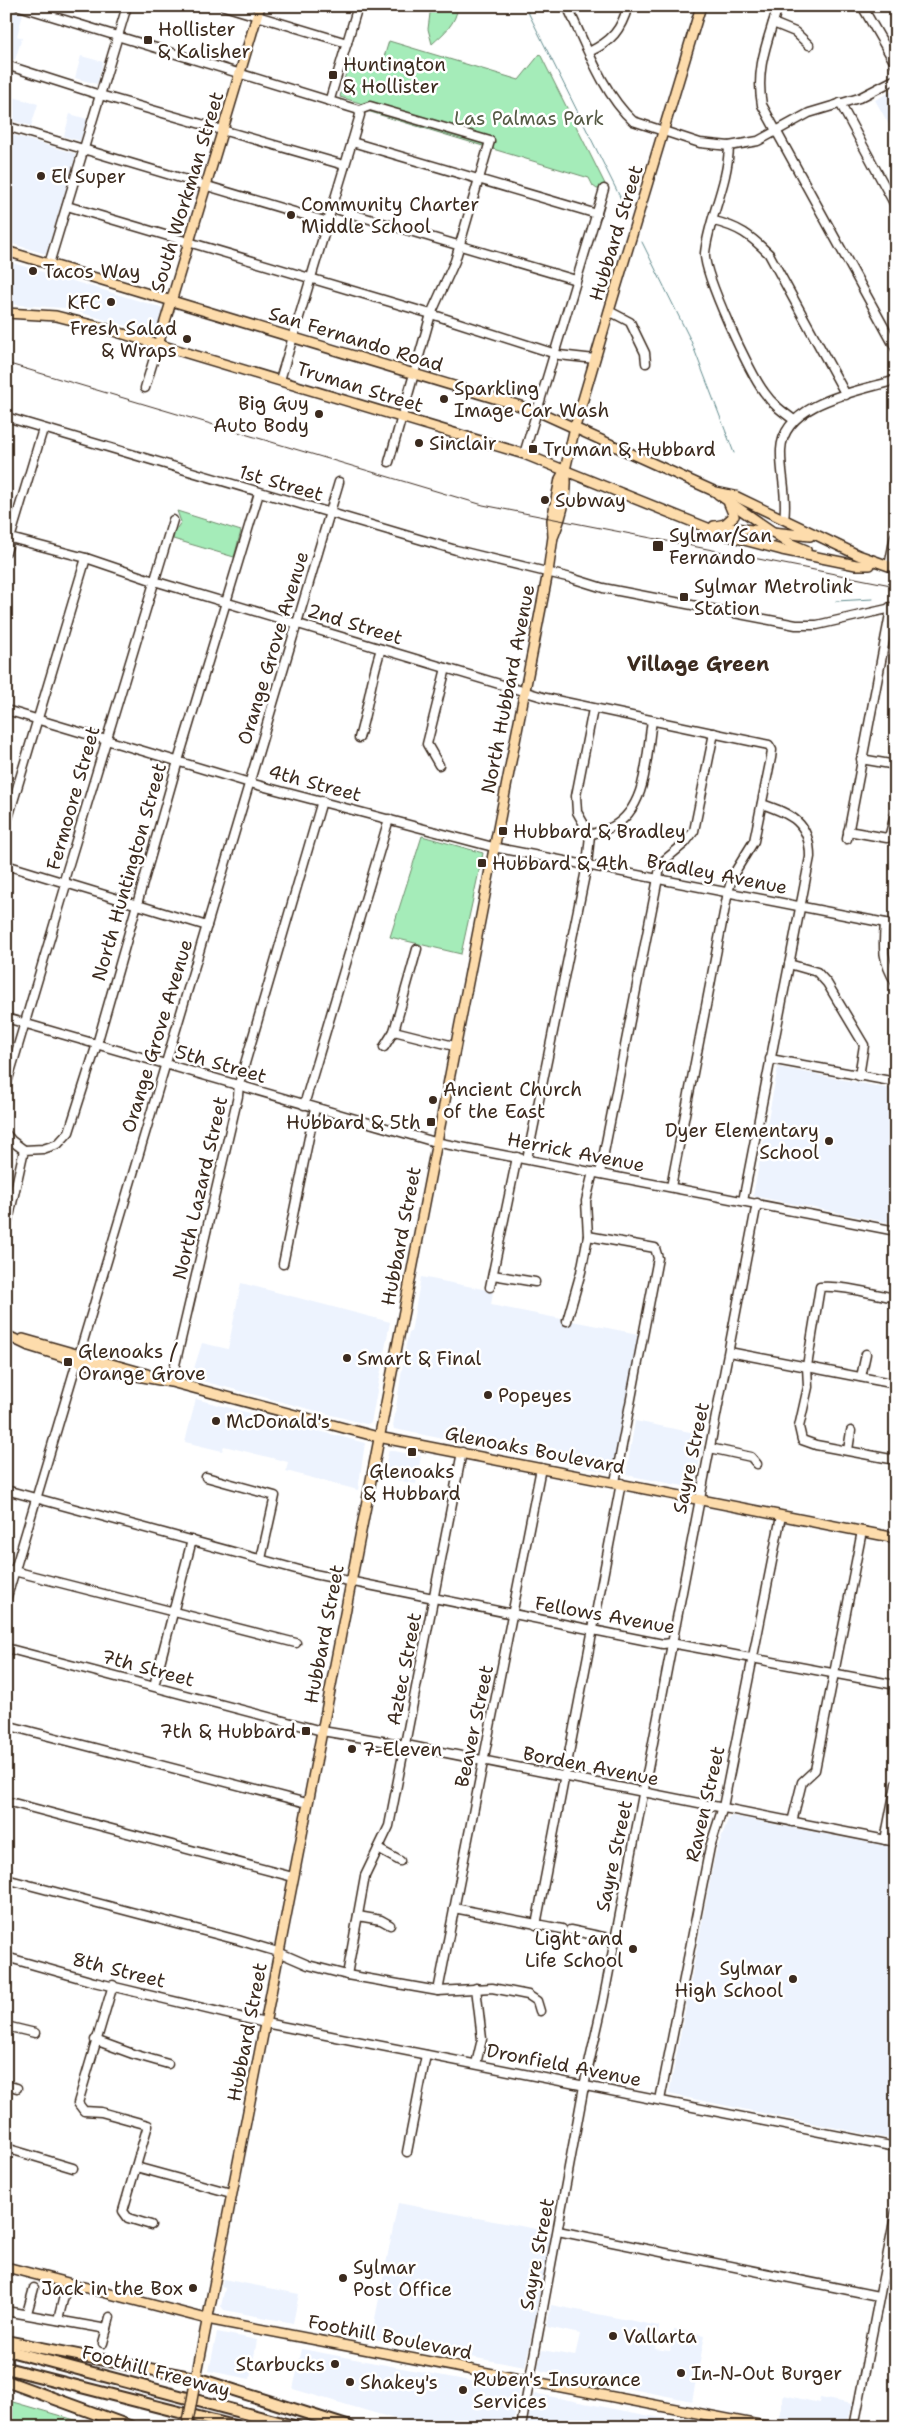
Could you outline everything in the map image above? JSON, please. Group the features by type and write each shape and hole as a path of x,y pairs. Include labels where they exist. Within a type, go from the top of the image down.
{"highway":[{"path":"6,2341 196,2378 350,2427"},
{"name":"Foothill Freeway","path":"6,2350 297,2427"},
{"name":"Foothill Freeway","path":"6,2368 238,2427"},
{"path":"6,2381 132,2427"}],"main road":[{"name":"South Workman Street","path":"158,345 260,6"},
{"name":"Hubbard Street","path":"556,521 560,479 565,470 575,428 609,311 701,6"},
{"name":"San Fernando Road","path":"6,252 537,411 716,492 735,496 827,540 892,567"},
{"name":"Truman Street","path":"6,313 65,318 280,380 524,454 724,535 782,550 856,564 870,564"},
{"name":"San Fernando Road","path":"716,492 727,502 770,531 804,550 892,567"},
{"path":"715,526 725,524 734,516 727,502"},
{"name":"North Hubbard Avenue","path":"493,847 548,572 556,521"},
{"name":"Truman Street","path":"696,523 727,529 799,534 827,540"},
{"name":"Hubbard Street","path":"187,2427 493,847"},
{"name":"Glenoaks Boulevard","path":"7,1338 31,1340 126,1374 171,1382 378,1436 896,1538"},
{"name":"Foothill Boulevard","path":"7,2268 207,2319 770,2427"}],"street":[{"path":"19,6 330,99 359,110 370,106 490,141 455,262 431,314 389,462"},
{"path":"49,264 127,6"},
{"path":"224,6 347,43"},
{"path":"330,99 358,6"},
{"path":"567,6 615,101 628,117 633,122 700,143 729,146 754,142 809,113 865,95 896,79"},
{"path":"590,52 608,42 616,34 623,23 628,6"},
{"path":"778,6 760,66 758,80 762,105 896,349"},
{"path":"862,6 896,66"},
{"path":"773,23 795,32 809,44"},
{"path":"6,65 100,95 344,165"},
{"path":"840,103 896,207"},
{"path":"280,380 360,115 359,110"},
{"path":"6,126 328,222"},
{"path":"352,142 596,214"},
{"path":"729,146 727,168 705,256 711,282 756,380 769,400 794,420"},
{"path":"524,454 604,189"},
{"path":"67,206 431,314 555,353 595,359"},
{"path":"332,208 576,280"},
{"path":"714,221 735,226 754,238 769,254 846,395"},
{"path":"609,311 630,322 645,353 646,363"},
{"name":"South Workman Street","path":"145,388 158,345"},
{"path":"784,519 782,440 794,420 812,406 896,380"},
{"name":"1st Street","path":"6,417 456,550 548,572 603,588 796,625 817,625 893,607"},
{"path":"6,552 43,429"},
{"name":"Orange Grove Avenue","path":"6,1600 340,482"},
{"name":"North Huntington Street","path":"24,1150 43,1149 58,1144 68,1132 97,1044 178,761 259,493"},
{"path":"6,516 16,519"},
{"name":"Fermoore Street","path":"6,1086 173,520"},
{"path":"892,567 895,536"},
{"name":"2nd Street","path":"10,538 86,558 154,581 546,698 714,734 763,742 771,748 762,804"},
{"path":"6,825 86,558"},
{"path":"893,607 861,758 848,835 886,838 890,834 896,811"},
{"path":"359,738 367,711 371,679 381,649"},
{"path":"439,765 427,744 446,668"},
{"path":"528,1159 587,865 590,835 577,812 576,796 592,709"},
{"name":"4th Street","path":"6,710 250,783 493,847 531,855"},
{"path":"590,835 613,827 629,814 639,797 652,721"},
{"path":"567,1321 581,1272 588,1236 586,1201 597,1173 661,863 685,843 694,831 714,734"},
{"path":"861,758 896,765"},
{"name":"North Lazard Street","path":"171,1382 239,1086 322,802"},
{"path":"671,1187 728,892 733,875 754,841 762,804 787,813 801,825 810,841 810,857 743,1201"},
{"path":"304,1105 389,819"},
{"name":"Bradley Avenue","path":"531,855 896,925"},
{"path":"6,865 207,926"},
{"path":"885,923 883,950 887,968 896,983"},
{"path":"384,1047 394,1031 417,949"},
{"path":"789,964 817,972 827,983 864,1045 859,1076"},
{"name":"5th Street","path":"6,1018 398,1133"},
{"path":"394,1031 454,1046"},
{"path":"770,1059 896,1082"},
{"path":"283,1264 315,1108"},
{"name":"Herrick Avenue","path":"398,1133 435,1142 896,1231"},
{"path":"6,1134 24,1150 6,1230"},
{"path":"490,1286 516,1157"},
{"name":"Sayre Street","path":"521,2427 584,2086 603,2002 613,1939 757,1204"},
{"path":"536,1924 592,1631 658,1258 655,1248 588,1236"},
{"path":"493,1275 535,1282"},
{"path":"896,1298 854,1291 836,1285 820,1287 808,1366 808,1387 799,1427 802,1440 816,1445 896,1460"},
{"path":"729,1352 896,1384"},
{"path":"861,1377 866,1354"},
{"path":"848,1450 851,1431"},
{"path":"710,1448 751,1457 757,1464"},
{"name":"Aztec Street","path":"347,1975 365,1876 389,1826 462,1452"},
{"name":"Beaver Street","path":"438,1992 514,1616 541,1468"},
{"path":"206,1477 275,1496 261,1559"},
{"name":"Fellows Avenue","path":"6,1490 351,1583 592,1631 663,1644 671,1643 753,1660 896,1685"},
{"name":"Raven Street","path":"660,2100 710,1847 723,1807 781,1516"},
{"path":"792,1822 802,1782 815,1770 862,1531"},
{"path":"154,1686 192,1540"},
{"path":"6,1569 296,1643"},
{"name":"7th Street","path":"6,1648 281,1719"},
{"name":"Borden Avenue","path":"281,1719 322,1731 723,1807 896,1842"},
{"path":"6,1725 307,1803"},
{"path":"885,1840 896,1784"},
{"path":"6,1802 293,1877"},
{"path":"378,1849 400,1861"},
{"path":"6,1880 278,1952 308,1965 347,1975 438,1992 492,1988 528,1995 537,2001 540,2011"},
{"path":"454,1908 613,1939"},
{"path":"358,1916 381,1920 390,1925"},
{"name":"8th Street","path":"6,1957 226,2012"},
{"path":"113,1985 108,2006 95,2040 78,2103 84,2111 101,2112 148,2125 123,2211 128,2218 152,2225"},
{"path":"476,1988 482,2039 476,2064"},
{"name":"Dronfield Avenue","path":"226,2012 265,2023 426,2056 476,2064 896,2147"},
{"path":"6,2026 35,2034"},
{"path":"95,2040 168,2064"},
{"path":"407,2152 426,2056"},
{"path":"6,2086 17,2088"},
{"path":"6,2148 73,2168"},
{"path":"136,2167 231,2193"},
{"path":"854,2427 896,2210"},
{"path":"558,2231 878,2296"},
{"path":"27,2314 34,2288"},
{"path":"58,2320 64,2296"},
{"path":"6,2311 107,2330"},
{"path":"103,2343 110,2318"}],"shaded area":[{"path":"6,9 23,14 17,36 22,38 15,60 6,57"},
{"path":"81,56 103,62 97,84 75,78"},
{"path":"896,89 896,137 875,100"},
{"path":"6,95 38,104 31,126 6,119"},
{"path":"70,114 87,119 80,141 64,136"},
{"path":"6,133 76,154 46,254 6,242"},
{"path":"6,261 163,308 156,331 152,333 64,308 6,304"},
{"name":"Dyer Elementary School","path":"778,1067 896,1090 896,1224 753,1196"},
{"path":"421,1277 493,1291 491,1305 638,1334 612,1471 608,1472 394,1429 406,1345 409,1332 411,1332"},
{"path":"241,1283 390,1322 371,1423 366,1424 191,1378 202,1343 228,1349"},
{"path":"196,1399 365,1443 358,1490 286,1471 288,1462 224,1446 222,1451 185,1442"},
{"path":"635,1421 705,1435 694,1488 626,1475"},
{"path":"389,1450 421,1456 416,1484 382,1477"},
{"name":"Sylmar High School","path":"732,1816 896,1848 896,2140 669,2094 715,1855 728,1819"},
{"path":"398,2203 552,2232 525,2367 371,2339"},
{"path":"223,2279 299,2294 293,2323 224,2310 221,2306 225,2288 221,2287"},
{"path":"551,2305 659,2326 655,2349 670,2351 674,2329 705,2335 692,2401 541,2371 538,2368 542,2350 575,2356 580,2334 547,2327"},
{"path":"217,2332 257,2340 250,2379 209,2371"},
{"path":"302,2349 517,2390 519,2393 513,2427 422,2427 293,2389"},
{"path":"536,2394 707,2427 527,2427 532,2398"},
{"path":"784,2395 819,2403 820,2398 852,2404 847,2427 825,2427 779,2418"}],"green space":[{"path":"431,6 458,6 452,23 432,44 428,29"},
{"name":"Las Palmas Park","path":"389,41 519,80 540,54 607,188 597,189 589,178 367,111 360,103 340,97 349,60 380,70"},
{"path":"177,511 241,531 234,557 173,539 175,531 181,522"},
{"path":"422,836 483,853 461,954 390,937"},
{"path":"6,2400 99,2427 6,2427"}],"waterway":[{"path":"525,6 627,211"},
{"path":"642,242 691,341 734,453"},
{"path":"836,601 873,599"}],"railway":[{"path":"6,363 483,505 896,586"}],"place":[{"name":"Hollister & Kalisher","path":"148,40"},
{"name":"Huntington & Hollister","path":"333,75"},
{"name":"El Super","path":"41,176"},
{"name":"Community Charter Middle School","path":"291,215"},
{"name":"Tacos Way","path":"33,271"},
{"name":"KFC","path":"111,302"},
{"name":"Fresh Salad & Wraps","path":"187,339"},
{"name":"Sparkling Image Car Wash","path":"444,399"},
{"name":"Big Guy Auto Body","path":"319,414"},
{"name":"Sinclair","path":"419,443"},
{"name":"Truman & Hubbard","path":"533,449"},
{"name":"Subway","path":"545,500"},
{"name":"Sylmar/San Fernando","path":"658,546"},
{"name":"Sylmar Metrolink Station","path":"684,597"},
{"name":"Hubbard & Bradley","path":"503,831"},
{"name":"Hubbard & 4th","path":"482,863"},
{"name":"Ancient Church of the East","path":"433,1100"},
{"name":"Hubbard & 5th","path":"431,1122"},
{"name":"Dyer Elementary School","path":"829,1141"},
{"name":"Smart & Final","path":"347,1358"},
{"name":"Glenoaks / Orange Grove","path":"68,1362"},
{"name":"Popeyes","path":"488,1395"},
{"name":"McDonald's","path":"216,1421"},
{"name":"Glenoaks & Hubbard","path":"412,1452"},
{"name":"7th & Hubbard","path":"306,1731"},
{"name":"7-Eleven","path":"352,1749"},
{"name":"Light and Life School","path":"633,1949"},
{"name":"Sylmar High School","path":"793,1979"},
{"name":"Sylmar Post Office","path":"343,2278"},
{"name":"Jack in the Box","path":"193,2288"},
{"name":"Vallarta","path":"613,2336"},
{"name":"Starbucks","path":"335,2364"},
{"name":"In-N-Out Burger","path":"681,2373"},
{"name":"Shakey's","path":"350,2382"},
{"name":"Ruben's Insurance Services","path":"463,2390"}],"district":[{"name":"Village Green","path":"698,664"}]}
